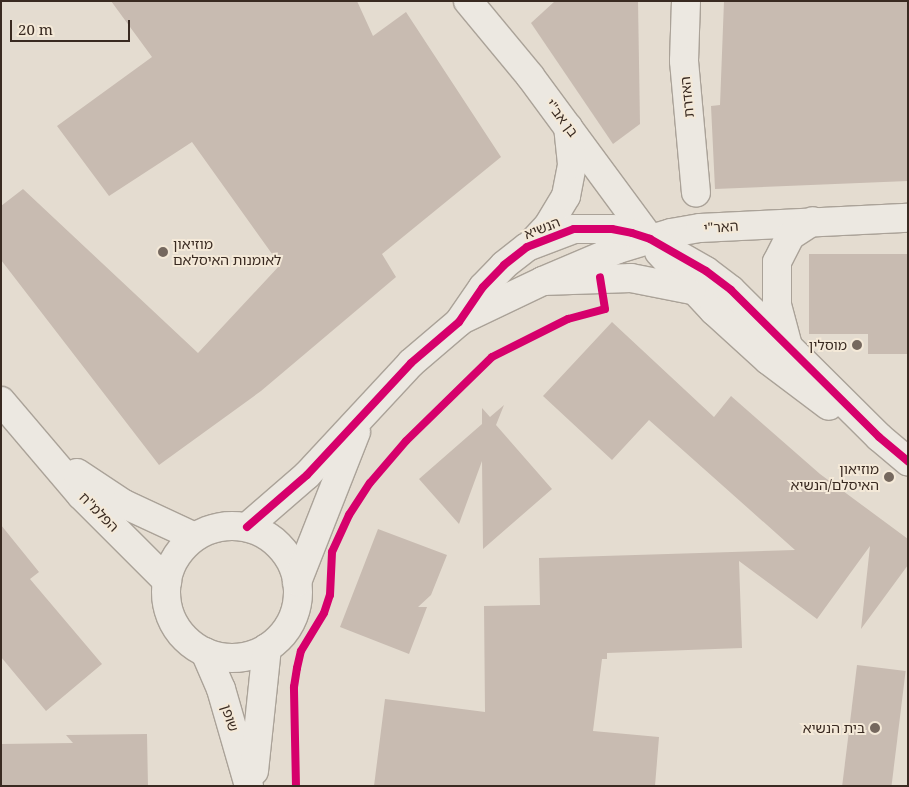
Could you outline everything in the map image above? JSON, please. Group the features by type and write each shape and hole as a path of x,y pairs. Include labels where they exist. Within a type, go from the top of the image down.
{"street":[{"name":"בן אב\"י","path":"468,1 568,127 650,239"},
{"name":"האדרת","path":"686,1 684,61 696,192"},
{"path":"527,247 548,226 566,196 572,164 568,127"},
{"name":"האר\"י","path":"543,280 650,239 700,228 812,221 908,218"},
{"path":"788,347 777,305 777,262 790,236 812,221"},
{"name":"הנשיא","path":"459,322 483,287 527,247 554,235 592,228 612,229 650,239 706,271 731,290 879,437 908,461"},
{"name":"הנשיא","path":"650,239 692,290 810,394 879,437"},
{"name":"הנשיא","path":"247,527 307,475 411,363 459,322 543,280 631,278 692,290"},
{"name":"הפלמ\"ח","path":"1,401 81,495 167,581"},
{"name":"הנשיא","path":"297,582 362,416"},
{"name":"הפלמ\"ח","path":"35,439 85,480 124,504 195,537"},
{"path":"215,527 247,527 277,543 290,560 297,582 297,604 289,624 267,648 237,658 205,652 187,640 174,623 167,603 167,581 173,561 195,537 215,527"},
{"name":"שופן","path":"253,786 256,727 267,648"},
{"name":"שופן","path":"205,652 221,689 249,786"}],"building":[{"path":"111,1 357,1 373,36 406,12 501,157 382,254 396,277 261,391 159,465 1,260 1,206 23,189 198,353 280,265 192,142 109,196 57,126 152,57"},
{"path":"555,1 638,1 640,124 613,144 531,23"},
{"path":"724,1 908,1 908,181 715,189 711,106 720,105"},
{"path":"809,254 908,254 908,354 868,354 868,334 809,334"},
{"path":"612,322 714,417 731,396 820,474 908,539 908,565 861,629 870,546 817,619 739,561 742,648 607,653 607,659 602,659 593,731 659,737 655,786 374,786 385,699 485,712 484,606 540,605 539,558 795,550 649,420 612,460 543,396"},
{"path":"504,405 496,425 552,489 483,549 482,461 459,524 419,479 482,424 482,408 490,417"},
{"path":"1,525 39,572 30,579 102,664 46,711 1,657"},
{"path":"378,529 447,555 431,595 418,607 427,607 409,654 340,627"},
{"name":"בית הנשיא","path":"857,665 906,671 892,786 842,786"},
{"path":"147,734 148,786 1,786 1,744 73,743 66,735"}],"cycle path":[{"path":"247,527 307,475 411,363 459,322 483,287 504,265 527,247 574,229 612,229 632,233 650,239 706,271 731,290 879,437 908,461"},
{"path":"296,786 294,687 297,668 301,651 324,613 330,595 332,552 349,515 370,483 406,441 492,357 568,319 605,309 600,277"}],"place":[{"name":"מוזיאון לאומנות האיסלאם","path":"163,252"},
{"name":"מוסלין","path":"857,345"},
{"name":"מוזיאון האיסלם/הנשיא","path":"889,477"},
{"name":"בית הנשיא","path":"875,728"}]}
